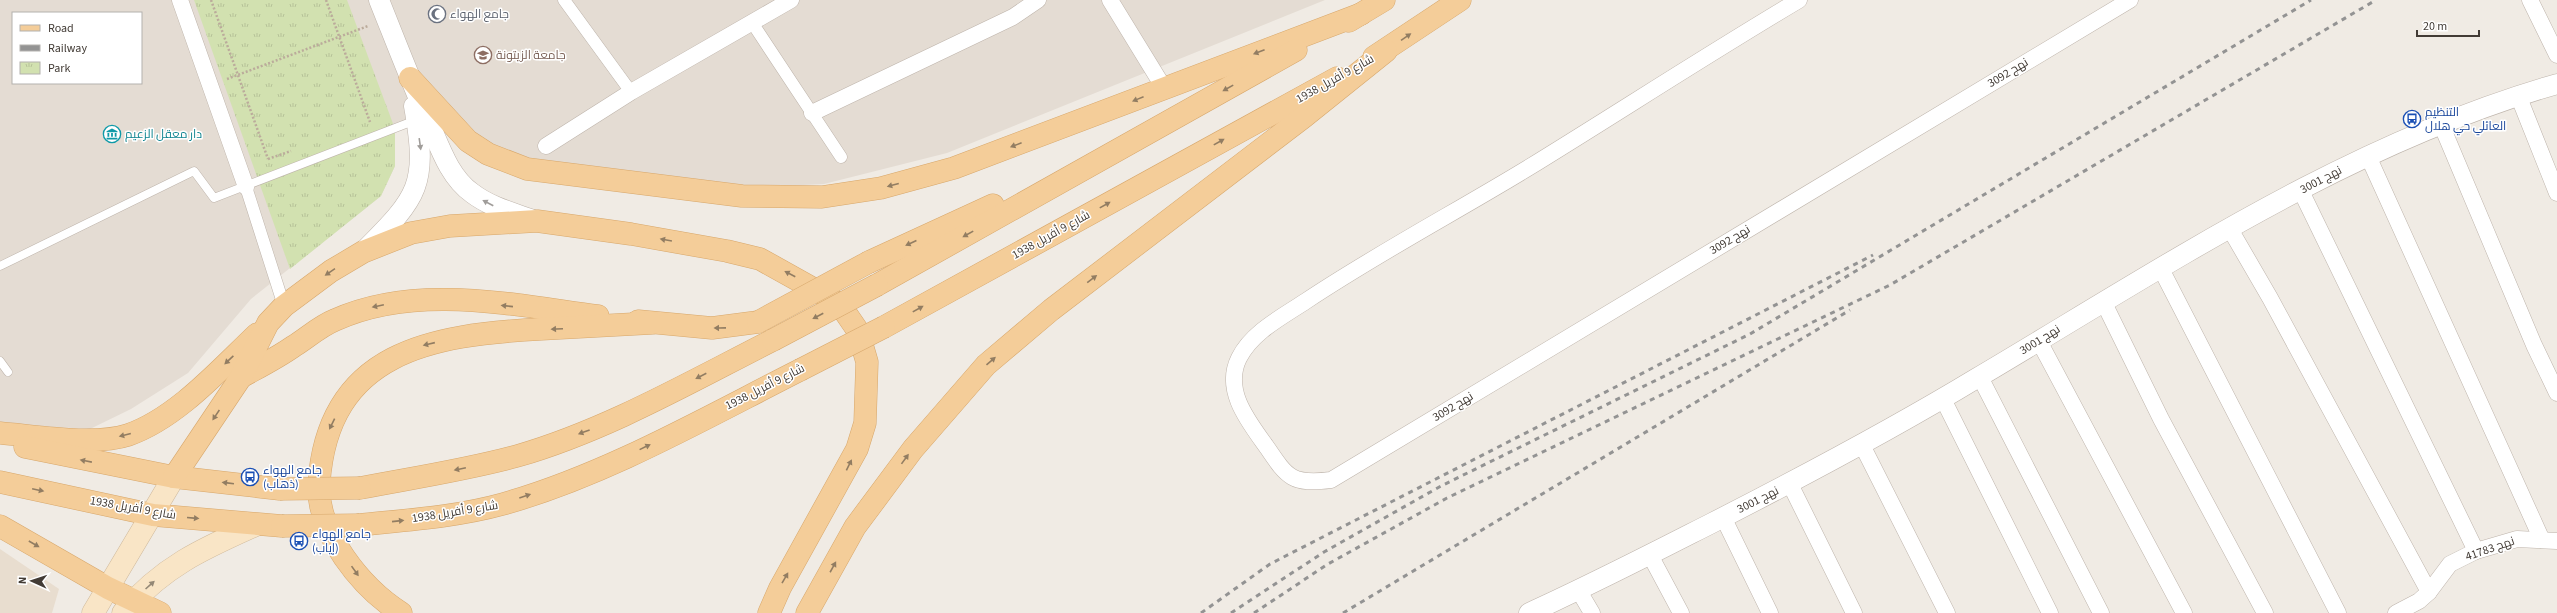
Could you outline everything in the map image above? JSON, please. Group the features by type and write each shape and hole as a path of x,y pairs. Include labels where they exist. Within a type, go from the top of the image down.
{"main road":[{"path":"0,442 174,477 280,489 360,488 484,464 533,450 612,421 773,340 877,285 1384,0"},
{"name":"شارع 9 أفريل 1938","path":"0,482 153,514 256,525 282,526 359,525 477,510 518,499 588,474 884,327 1386,51 1460,0"},
{"path":"410,78 468,141 488,154 528,168 742,196 780,198 822,197 881,188 954,168 1361,14"},
{"path":"807,613 855,527 913,449 986,365 1051,310 1305,116 1386,51"},
{"path":"242,377 283,354 334,320 375,306 414,301 456,300 652,323 712,328 758,322 869,262 1125,145"},
{"path":"0,433 57,439 101,439 127,435 149,425 190,397 284,306 331,271 363,252 411,233 450,226 537,221 631,234 760,259 830,298 845,312 858,331 867,362 865,423 859,442 841,481 780,588 769,613"},
{"path":"93,613 174,477 242,377 268,323"},
{"path":"401,613 364,583 339,549 326,521 319,492 326,439 342,404 358,384 370,373 398,355 423,345 450,339 519,331 652,323"},
{"path":"128,607 182,560 256,525"},
{"path":"0,526 108,588 128,607 160,613"}],"street":[{"path":"180,0 212,84 284,306"},
{"path":"379,0 410,78 448,166 466,187 494,206 537,221"},
{"path":"564,0 630,92"},
{"path":"546,146 630,92 753,24 791,0"},
{"path":"812,113 1013,17 1038,0"},
{"name":"نهج 3092","path":"1799,0 1708,54 1528,168 1349,272 1267,326 1247,344 1238,360 1233,378 1237,399 1251,426 1282,472 1299,480 1312,483 1331,480 2130,0"},
{"path":"2530,0 2557,55"},
{"path":"1114,2 1164,88"},
{"path":"753,24 840,157"},
{"path":"363,252 397,218 413,193 419,176 421,153 410,78"},
{"name":"نهج 3001","path":"1529,613 1579,591 1790,484 1980,377 2160,267 2368,156 2441,124 2518,95 2557,84"},
{"path":"2518,95 2557,193"},
{"path":"2441,124 2534,345 2557,392"},
{"path":"2368,156 2550,540"},
{"path":"2301,191 2476,551"},
{"path":"2230,229 2270,298 2430,592"},
{"path":"2160,267 2338,613"},
{"path":"2103,301 2161,419 2265,613"},
{"path":"2039,341 2184,613"},
{"path":"1980,377 2101,613"},
{"path":"1942,399 2050,613"},
{"path":"1862,444 1947,613"},
{"path":"1790,484 1854,613"},
{"path":"1723,517 1770,613"},
{"name":"نهج 41783","path":"2396,613 2419,601 2430,592 2450,564 2476,551 2517,539 2550,540"},
{"path":"1650,555 1681,613"},
{"path":"1579,591 1592,613"}],"lane":[{"path":"0,266 194,171 214,198 275,177 417,120"},
{"path":"0,362 8,372"}],"path":[{"path":"210,0 275,177"},
{"path":"326,0 370,123 363,125"},
{"path":"212,84 387,19"},
{"path":"268,159 297,149"}],"shaded area":[{"path":"0,0 1325,0 947,153 824,184 739,188 527,159 465,135 432,98 395,129 395,166 381,196 251,299 188,373 131,409 90,429 0,424"},
{"path":"0,549 59,589 52,613 0,613"}],"green space":[{"path":"194,0 347,0 395,129 395,166 381,196 290,269"}],"railway":[{"path":"1231,613 1324,552 1441,486 1750,334 2311,0"},
{"path":"1254,613 1328,564 1447,498 1890,285 2376,0"},
{"path":"1201,613 1270,564 1873,255"},
{"path":"1343,613 1850,310"}],"place":[{"name":"جامع الهواء","path":"437,14"},
{"name":"جامعة الزيتونة","path":"483,55"},
{"name":"التنظيم العائلي حي هلال","path":"2412,119"},
{"name":"دار معقل الزعيم","path":"112,134"},
{"name":"جامع الهواء (ذهاب)","path":"250,477"},
{"name":"جامع الهواء (إياب)","path":"299,541"}]}
